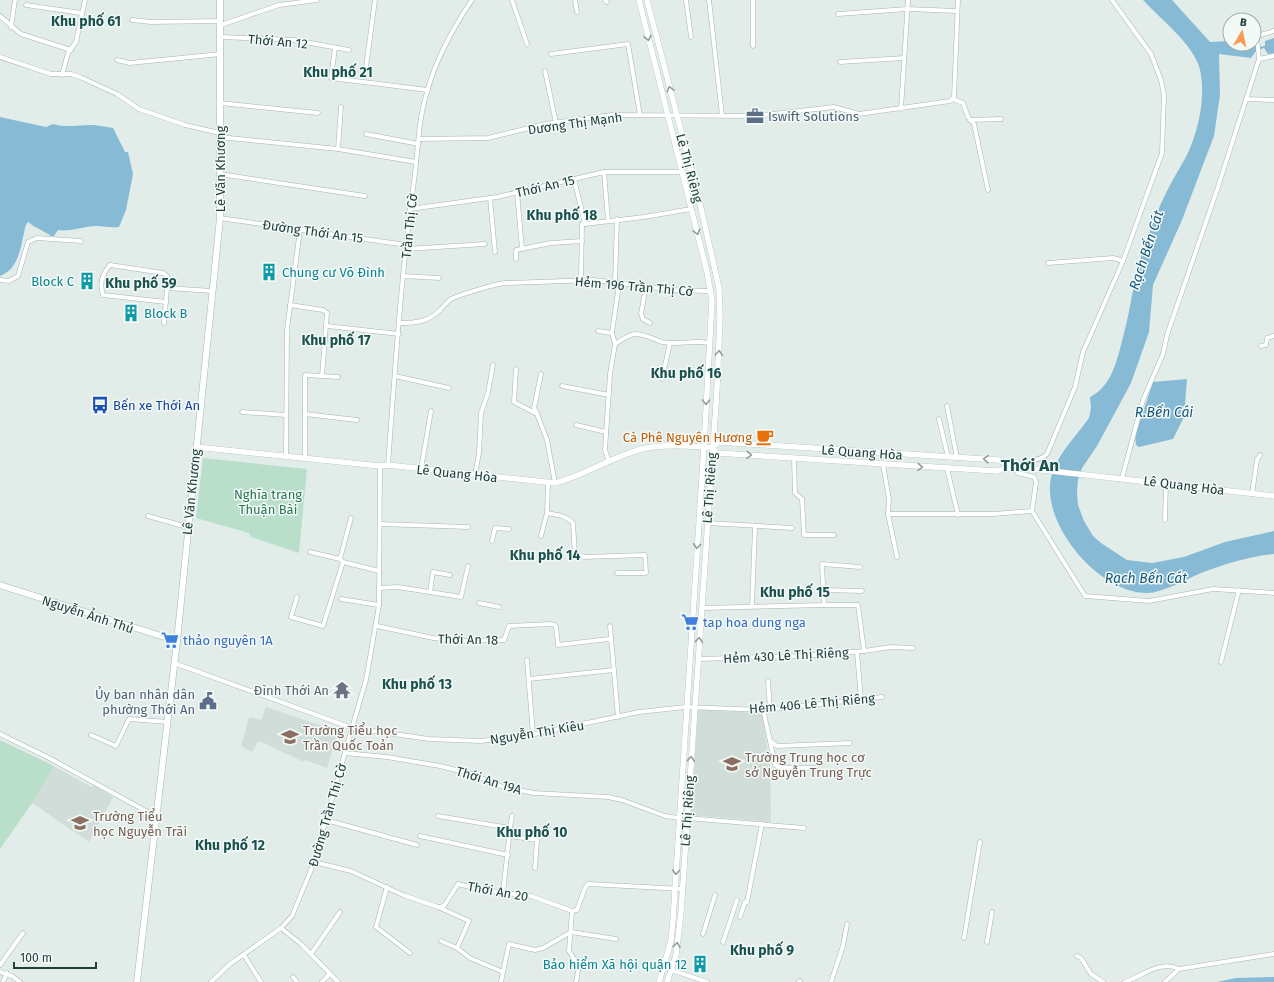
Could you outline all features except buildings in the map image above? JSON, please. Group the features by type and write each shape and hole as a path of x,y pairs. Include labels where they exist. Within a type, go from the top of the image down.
{"main road":[{"name":"Lê Văn Khương","path":"137,982 155,816 177,641 187,527 220,218 220,0"},
{"name":"Nguyễn Ảnh Thủ","path":"0,585 177,641"}],"street":[{"path":"11,26 14,0"},
{"path":"62,75 68,53 76,42 85,0"},
{"path":"132,20 151,22 221,23 279,6 317,0"},
{"path":"366,67 375,0"},
{"name":"Trần Thị Cờ","path":"388,465 406,247 419,141 420,120 428,90 439,59 452,31 472,0"},
{"path":"512,0 527,44"},
{"path":"575,0 577,12"},
{"name":"Lê Thị Riêng","path":"639,0 711,290 712,301 704,447 671,941 659,982"},
{"name":"Lê Thị Riêng","path":"647,0 700,204 719,288 719,346 683,888 678,939 672,970 667,982"},
{"path":"686,0 692,37"},
{"path":"709,0 722,115"},
{"path":"752,0 753,46"},
{"path":"901,109 908,0"},
{"path":"958,0 954,97 952,100 963,103 970,120 974,124 988,190"},
{"path":"1112,0 1151,54 1161,80 1164,95 1162,154 1123,261 1083,352 1075,387 1047,454 1044,458 1023,462 1013,467 1018,473 1034,477 1036,482 1032,511 1085,596 1149,601 1213,589 1274,594"},
{"path":"26,5 81,13"},
{"path":"838,14 908,9 957,11"},
{"path":"0,16 21,34 71,50"},
{"path":"1122,478 1143,400 1164,350 1167,335 1219,183 1259,57 1257,36 1274,31"},
{"name":"Thới An 12","path":"221,37 294,40 349,50"},
{"path":"551,54 628,44 640,115"},
{"path":"335,48 331,78 428,90"},
{"path":"118,60 130,63 221,54"},
{"path":"1259,57 1274,56"},
{"path":"0,57 36,70 62,75 71,74 80,76 117,94 138,109 185,126 219,135 338,149 416,162"},
{"path":"840,62 904,58"},
{"path":"545,71 556,123"},
{"path":"1246,99 1274,100"},
{"name":"Dương Thị Mạnh","path":"366,134 419,141 488,138 556,123 611,115 756,116 834,107 859,114 901,109 952,100"},
{"path":"220,103 318,113"},
{"path":"338,149 341,107"},
{"path":"970,120 1001,119"},
{"path":"604,172 608,220"},
{"name":"Thới An 15","path":"410,208 490,198 604,172 682,172"},
{"path":"220,174 365,196"},
{"path":"574,179 585,224"},
{"path":"517,192 522,249"},
{"path":"490,198 494,252"},
{"path":"581,280 582,224 644,217 691,209"},
{"name":"Đường Thới An 15","path":"220,218 300,229 406,247 485,244"},
{"path":"609,462 605,450 615,344 612,333 617,283 617,219"},
{"path":"286,455 287,330 300,229"},
{"path":"0,280 9,281 18,276 28,242 37,238 81,241"},
{"path":"516,259 516,250 551,243 582,241"},
{"path":"1048,263 1113,258 1123,261"},
{"path":"164,323 166,302 167,288 166,274 110,265 104,271 101,280 103,295 166,302"},
{"path":"404,276 439,278"},
{"name":"Hẻm 196 Trần Thị Cờ","path":"400,323 416,323 424,321 436,314 451,299 496,284 581,280 674,290 711,290"},
{"path":"646,286 641,314 643,319 650,323"},
{"path":"167,288 212,291"},
{"path":"290,305 324,310 328,313 322,376"},
{"path":"327,326 399,334"},
{"path":"598,331 612,333"},
{"path":"615,344 634,334 670,343 683,344 694,340 709,343"},
{"path":"1261,346 1266,345 1268,338 1274,336"},
{"path":"662,379 670,343"},
{"path":"475,475 481,413 488,393 493,365"},
{"path":"516,369 514,402 537,414"},
{"path":"541,374 534,408 547,440 555,484"},
{"path":"305,457 305,375 338,377"},
{"path":"395,376 449,388"},
{"path":"562,386 609,395"},
{"path":"947,406 957,458"},
{"path":"421,469 431,411"},
{"path":"242,412 286,415"},
{"path":"305,414 357,420"},
{"path":"939,419 948,457"},
{"path":"576,425 606,432"},
{"name":"Lê Quang Hòa","path":"712,448 719,442 999,460 1013,467"},
{"name":"Lê Quang Hòa","path":"196,447 286,455 380,466 388,465 555,484 568,480 628,453 648,447 704,447 712,448 717,453 883,465 996,471 1013,467 1274,496"},
{"path":"1252,494 1257,460 1260,454"},
{"path":"794,459 795,493 802,499 804,534 834,536"},
{"path":"883,465 889,499 888,514 897,557"},
{"name":"Đường Trần Thị Cờ","path":"211,982 230,964 281,928 292,916 314,862 366,680 376,626 379,606 380,571 380,466"},
{"path":"947,468 958,515"},
{"path":"541,536 547,514 548,483"},
{"path":"1165,520 1166,483"},
{"path":"888,514 958,515 1032,511"},
{"path":"547,514 560,515 569,518 573,523 575,554 584,557 645,555 646,573 617,573"},
{"path":"148,516 187,527"},
{"path":"297,597 291,616 323,626 342,560 351,518"},
{"path":"707,523 792,528"},
{"path":"380,524 468,527"},
{"path":"752,606 755,526"},
{"path":"492,541 495,528 509,529"},
{"path":"310,552 380,571"},
{"path":"702,608 824,605 822,564 860,567"},
{"path":"379,588 398,587 461,597 468,566"},
{"path":"430,592 433,572 450,575"},
{"path":"824,590 862,591"},
{"path":"1221,662 1239,590"},
{"path":"341,599 379,606"},
{"path":"479,603 499,607"},
{"name":"Hẻm 430 Lê Thị Riêng","path":"698,659 801,656 864,651 858,605 824,605"},
{"name":"Thới An 18","path":"376,626 433,638 458,641 504,640 509,626 550,624 555,625 558,645 609,639 611,641"},
{"path":"610,626 618,717"},
{"path":"864,651 891,647 913,648"},
{"path":"857,652 861,699"},
{"path":"527,660 533,734"},
{"name":"Nguyễn Thị Kiêu","path":"174,663 352,728 430,739 480,741 533,734 618,717 695,707"},
{"path":"529,679 614,670"},
{"path":"768,681 770,709"},
{"name":"Hẻm 406 Lê Thị Riêng","path":"695,707 770,709 882,697"},
{"path":"763,709 775,765 780,768 816,768"},
{"path":"91,734 116,746 129,719 168,722"},
{"path":"0,734 51,759 155,816"},
{"path":"770,741 777,746 850,743"},
{"name":"Thới An 19A","path":"345,753 386,757 440,766 472,774 503,787 534,793 608,797 622,800 665,816 679,818"},
{"path":"438,816 510,828"},
{"path":"503,893 512,816"},
{"path":"687,818 804,828"},
{"path":"326,820 417,845"},
{"path":"740,917 746,902 762,824"},
{"path":"420,836 508,855"},
{"path":"510,836 537,840 535,868"},
{"path":"964,938 980,842"},
{"path":"314,862 352,872 469,921 457,948"},
{"name":"Thới An 20","path":"438,907 444,906 458,884 503,893 531,896 572,911"},
{"path":"576,982 579,966 569,951 572,911 577,910 585,888 588,884 683,888"},
{"path":"387,887 376,927 410,954"},
{"path":"703,934 715,895"},
{"path":"723,942 737,900"},
{"path":"311,954 340,912"},
{"path":"988,942 992,912"},
{"path":"830,982 843,946 847,924"},
{"path":"281,928 311,954 338,982"},
{"path":"501,982 509,944 535,950 543,948 571,932 616,939"},
{"path":"0,965 23,933"},
{"path":"441,941 457,948 470,958 503,972"},
{"path":"1125,982 1154,968 1172,967 1179,969 1274,954"},
{"path":"244,955 261,982"},
{"path":"1077,956 1081,958 1092,974 1103,982"},
{"path":"1165,982 1179,969"},
{"path":"672,970 707,982"},
{"path":"0,972 7,973 20,982"},
{"path":"3,982 7,973"},
{"path":"322,982 330,974"},
{"path":"293,977 298,982"}],"shaded area":[{"name":"Trường Tiểu học Trần Quốc Toản","path":"266,707 335,730 337,734 327,768 305,760 304,762 259,741 252,752 241,746 249,717 261,720"},
{"name":"Trường Trung học cơ sở Nguyễn Trung Trực","path":"698,710 762,713 770,766 771,822 691,815"},
{"name":"Trường Tiểu học Nguyễn Trãi","path":"54,766 91,787 95,786 113,797 89,842 32,803"}],"green space":[{"name":"Nghĩa trang Thuận Bài","path":"203,458 307,469 299,553 251,537 249,533 196,518"},
{"path":"0,740 54,766 32,803 0,849"}],"water":[{"name":"Rạch Bến Cát","path":"1143,0 1172,0 1210,42 1222,41 1222,52 1255,52 1251,58 1219,54 1220,95 1214,136 1182,220 1153,285 1149,332 1131,383 1097,446 1082,468 1078,480 1078,505 1084,521 1093,536 1127,560 1152,563 1184,557 1225,542 1274,531 1274,554 1228,564 1201,573 1160,591 1147,593 1130,590 1112,583 1095,571 1080,556 1067,539 1057,521 1051,503 1050,485 1055,466 1065,449 1089,418 1091,408 1090,397 1104,386 1113,370 1126,324 1141,257 1160,205 1191,146 1200,116 1202,95 1201,75 1193,54 1178,35"},
{"name":"Rạch Bến Cát","path":"1274,38 1274,53 1268,54 1264,48 1262,49 1262,46 1265,46 1265,41"},
{"path":"0,117 46,127 53,124 67,126 94,125 113,128 125,152 128,152 133,174 126,210 119,227 96,226 58,230 54,236 51,236 28,222 25,227 20,249 14,265 10,270 0,276"},
{"name":"R.Bến Cái","path":"1187,379 1185,404 1189,407 1173,439 1139,447 1136,445 1135,436 1153,382"},
{"path":"1274,977 1274,982 1217,982 1236,978"}],"place":[{"name":"Iswift Solutions","path":"755,116"},
{"name":"Chung cư Võ Đình","path":"269,272"},
{"name":"Block C","path":"87,281"},
{"name":"Block B","path":"131,313"},
{"name":"Bến xe Thới An","path":"100,405"},
{"name":"Cà Phê Nguyên Hương","path":"765,437"},
{"name":"tap hoa dung nga","path":"690,622"},
{"name":"thảo nguyên 1A","path":"170,640"},
{"name":"Đình Thới An","path":"342,690"},
{"name":"Ủy ban nhân dân phường Thới An","path":"208,701"},
{"name":"Trường Tiểu học Trần Quốc Toản","path":"290,737"},
{"name":"Trường Trung học cơ sở Nguyễn Trung Trực","path":"732,764"},
{"name":"Trường Tiểu học Nguyễn Trãi","path":"80,823"},
{"name":"Bảo hiểm Xã hội quận 12","path":"700,964"}],"district":[{"name":"Khu phố 61","path":"86,21"},
{"name":"Khu phố 21","path":"338,72"},
{"name":"Khu phố 18","path":"562,215"},
{"name":"Khu phố 59","path":"141,283"},
{"name":"Khu phố 17","path":"336,340"},
{"name":"Khu phố 16","path":"686,373"},
{"name":"Thới An","path":"1030,465"},
{"name":"Khu phố 14","path":"545,555"},
{"name":"Khu phố 15","path":"795,592"},
{"name":"Khu phố 13","path":"417,684"},
{"name":"Khu phố 10","path":"532,832"},
{"name":"Khu phố 12","path":"230,845"},
{"name":"Khu phố 9","path":"762,950"}]}
